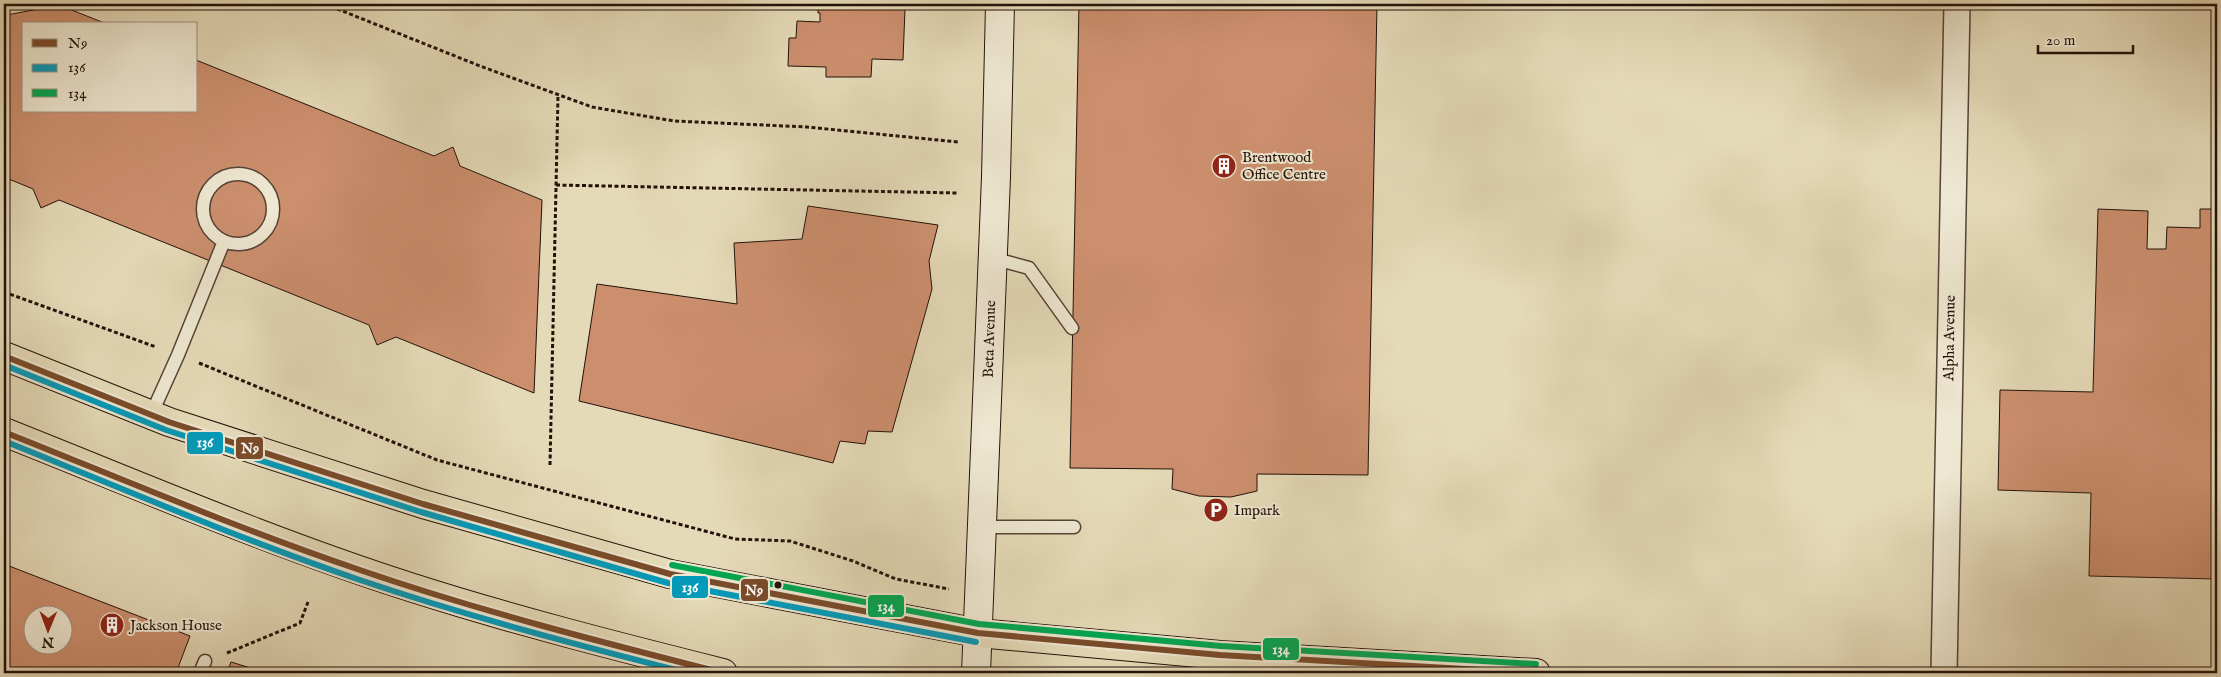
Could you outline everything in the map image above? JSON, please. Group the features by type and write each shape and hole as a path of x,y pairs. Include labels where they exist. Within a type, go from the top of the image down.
{"main road":[{"path":"4,356 151,415 423,504 670,574 978,633 1220,655 1536,673"},
{"path":"4,432 274,539 410,587 561,631 723,673"}],"street":[{"name":"Beta Avenue","path":"976,673 1000,4"},
{"name":"Alpha Avenue","path":"1944,673 1957,4"}],"lane":[{"path":"234,174 246,174 256,179 265,187 271,197 273,209 271,220 266,230 252,241 235,244 224,241 214,235 207,226 203,209 206,193 213,183 223,177 234,174"},
{"path":"151,415 178,355 224,241"},
{"path":"992,258 1029,268 1072,328"},
{"path":"982,527 1074,527"},
{"path":"200,673 205,661"}],"path":[{"path":"325,4 480,66 592,107 674,121 807,127 958,142"},
{"path":"550,465 558,95"},
{"path":"556,185 958,193"},
{"path":"4,292 178,355 437,460 735,539 790,541 853,561 896,579"},
{"path":"236,650 300,623 308,602"}],"building":[{"path":"810,4 917,4 917,9 905,9 903,60 872,59 871,77 826,77 826,67 788,66 789,38 796,38 797,21 820,22 818,7 810,7"},
{"name":"Brentwood Office Centre","path":"1079,4 1377,4 1368,475 1257,474 1257,491 1231,497 1199,496 1172,489 1173,469 1070,468"},
{"path":"59,5 102,22 22,22 22,112 198,112 198,61 434,156 453,147 460,166 542,200 534,393 396,337 377,345 369,325 59,200 41,208 33,189 4,177 4,22 7,15"},
{"path":"808,206 938,225 929,261 932,289 892,432 868,431 865,444 840,441 833,463 579,401 597,284 737,304 734,243 802,239"},
{"path":"2098,209 2148,211 2147,249 2166,249 2167,227 2200,228 2200,209 2217,209 2217,579 2089,576 2091,493 1998,490 2000,390 2093,392"},
{"name":"Jackson House","path":"4,564 190,636 176,673 4,673"},
{"path":"231,662 267,673 227,673"}],"transit line":[{"name":"N9","path":"4,356 169,422 423,504 670,574 978,633 1220,655 1536,673"},
{"name":"136","path":"4,365 166,430 421,512 668,583 976,642"},
{"name":"N9","path":"4,432 225,521 360,570 586,638 723,673"},
{"name":"136","path":"4,441 223,530 357,579 522,629 688,673"},
{"name":"134","path":"672,565 979,624 1221,646 1536,664"}],"place":[{"name":"Brentwood Office Centre","path":"1224,166"},
{"name":"Impark","path":"1216,510"},
{"name":"Jackson House","path":"112,625"}]}
